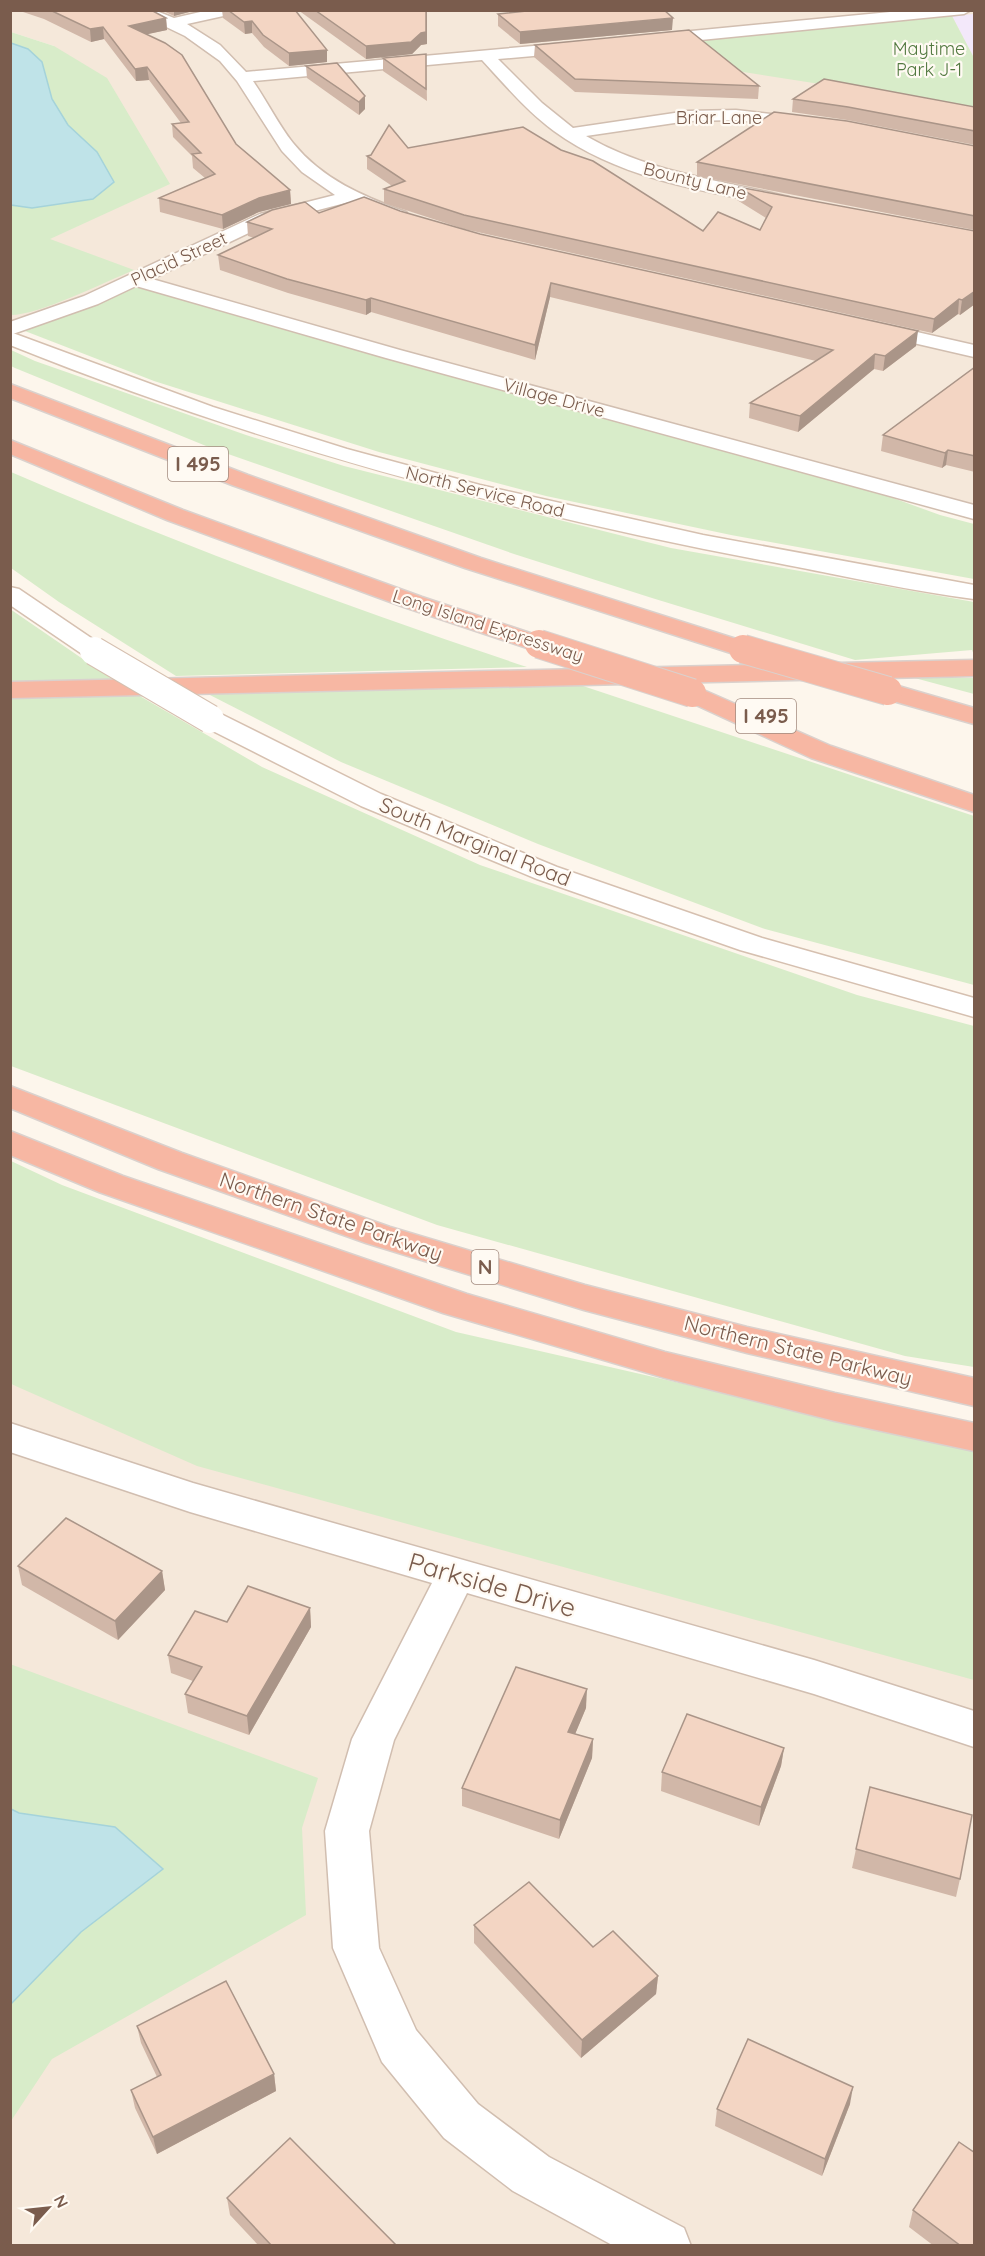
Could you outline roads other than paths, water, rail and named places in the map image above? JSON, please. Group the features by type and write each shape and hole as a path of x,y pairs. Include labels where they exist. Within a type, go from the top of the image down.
{"highway":[{"name":"I 495","path":"10,390 240,480 463,559 743,649 975,716"},
{"name":"Long Island Expressway","path":"10,446 174,515 413,602 692,693 831,746"},
{"path":"10,690 975,668"},
{"path":"831,746 975,779"},
{"path":"831,746 975,804"},
{"name":"Northern State Parkway","path":"10,1096 170,1161 378,1235 619,1306 747,1340 975,1392"},
{"name":"Northern State Parkway","path":"10,1142 111,1184 456,1304 665,1365 836,1407 975,1437"}],"street":[{"path":"138,10 173,23 220,52 242,77 298,159 350,195 413,220"},
{"path":"173,23 232,10"},
{"path":"827,10 842,22"},
{"path":"629,42 964,10"},
{"path":"242,77 593,45"},
{"name":"Bounty Lane","path":"486,55 549,118 569,134 610,155 671,177 803,205"},
{"name":"Briar Lane","path":"569,134 688,116 736,115 780,118 828,126"},
{"name":"Placid Street","path":"10,329 91,300 266,218 350,195"},
{"name":"Village Drive","path":"135,280 393,354 975,512"},
{"path":"859,325 975,351"},
{"name":"North Service Road","path":"10,338 181,403 276,434 440,482 542,508 725,547 975,592"},
{"name":"South Marginal Road","path":"10,594 94,651 210,720 371,800 547,873 752,944 975,1008"},
{"name":"Parkside Drive","path":"10,1437 190,1497 814,1677 975,1729"},
{"path":"456,1575 373,1739 347,1832 356,1948 399,2046 461,2121 531,2174 666,2246"}],"water":[{"path":"11,43 28,49 42,62 52,99 68,125 97,152 114,182 93,199 32,208 11,205"},
{"path":"11,1809 19,1813 115,1827 163,1869 81,1932 11,2004"}],"park label":[{"name":"Maytime Park J-1","path":"929,59"}]}
